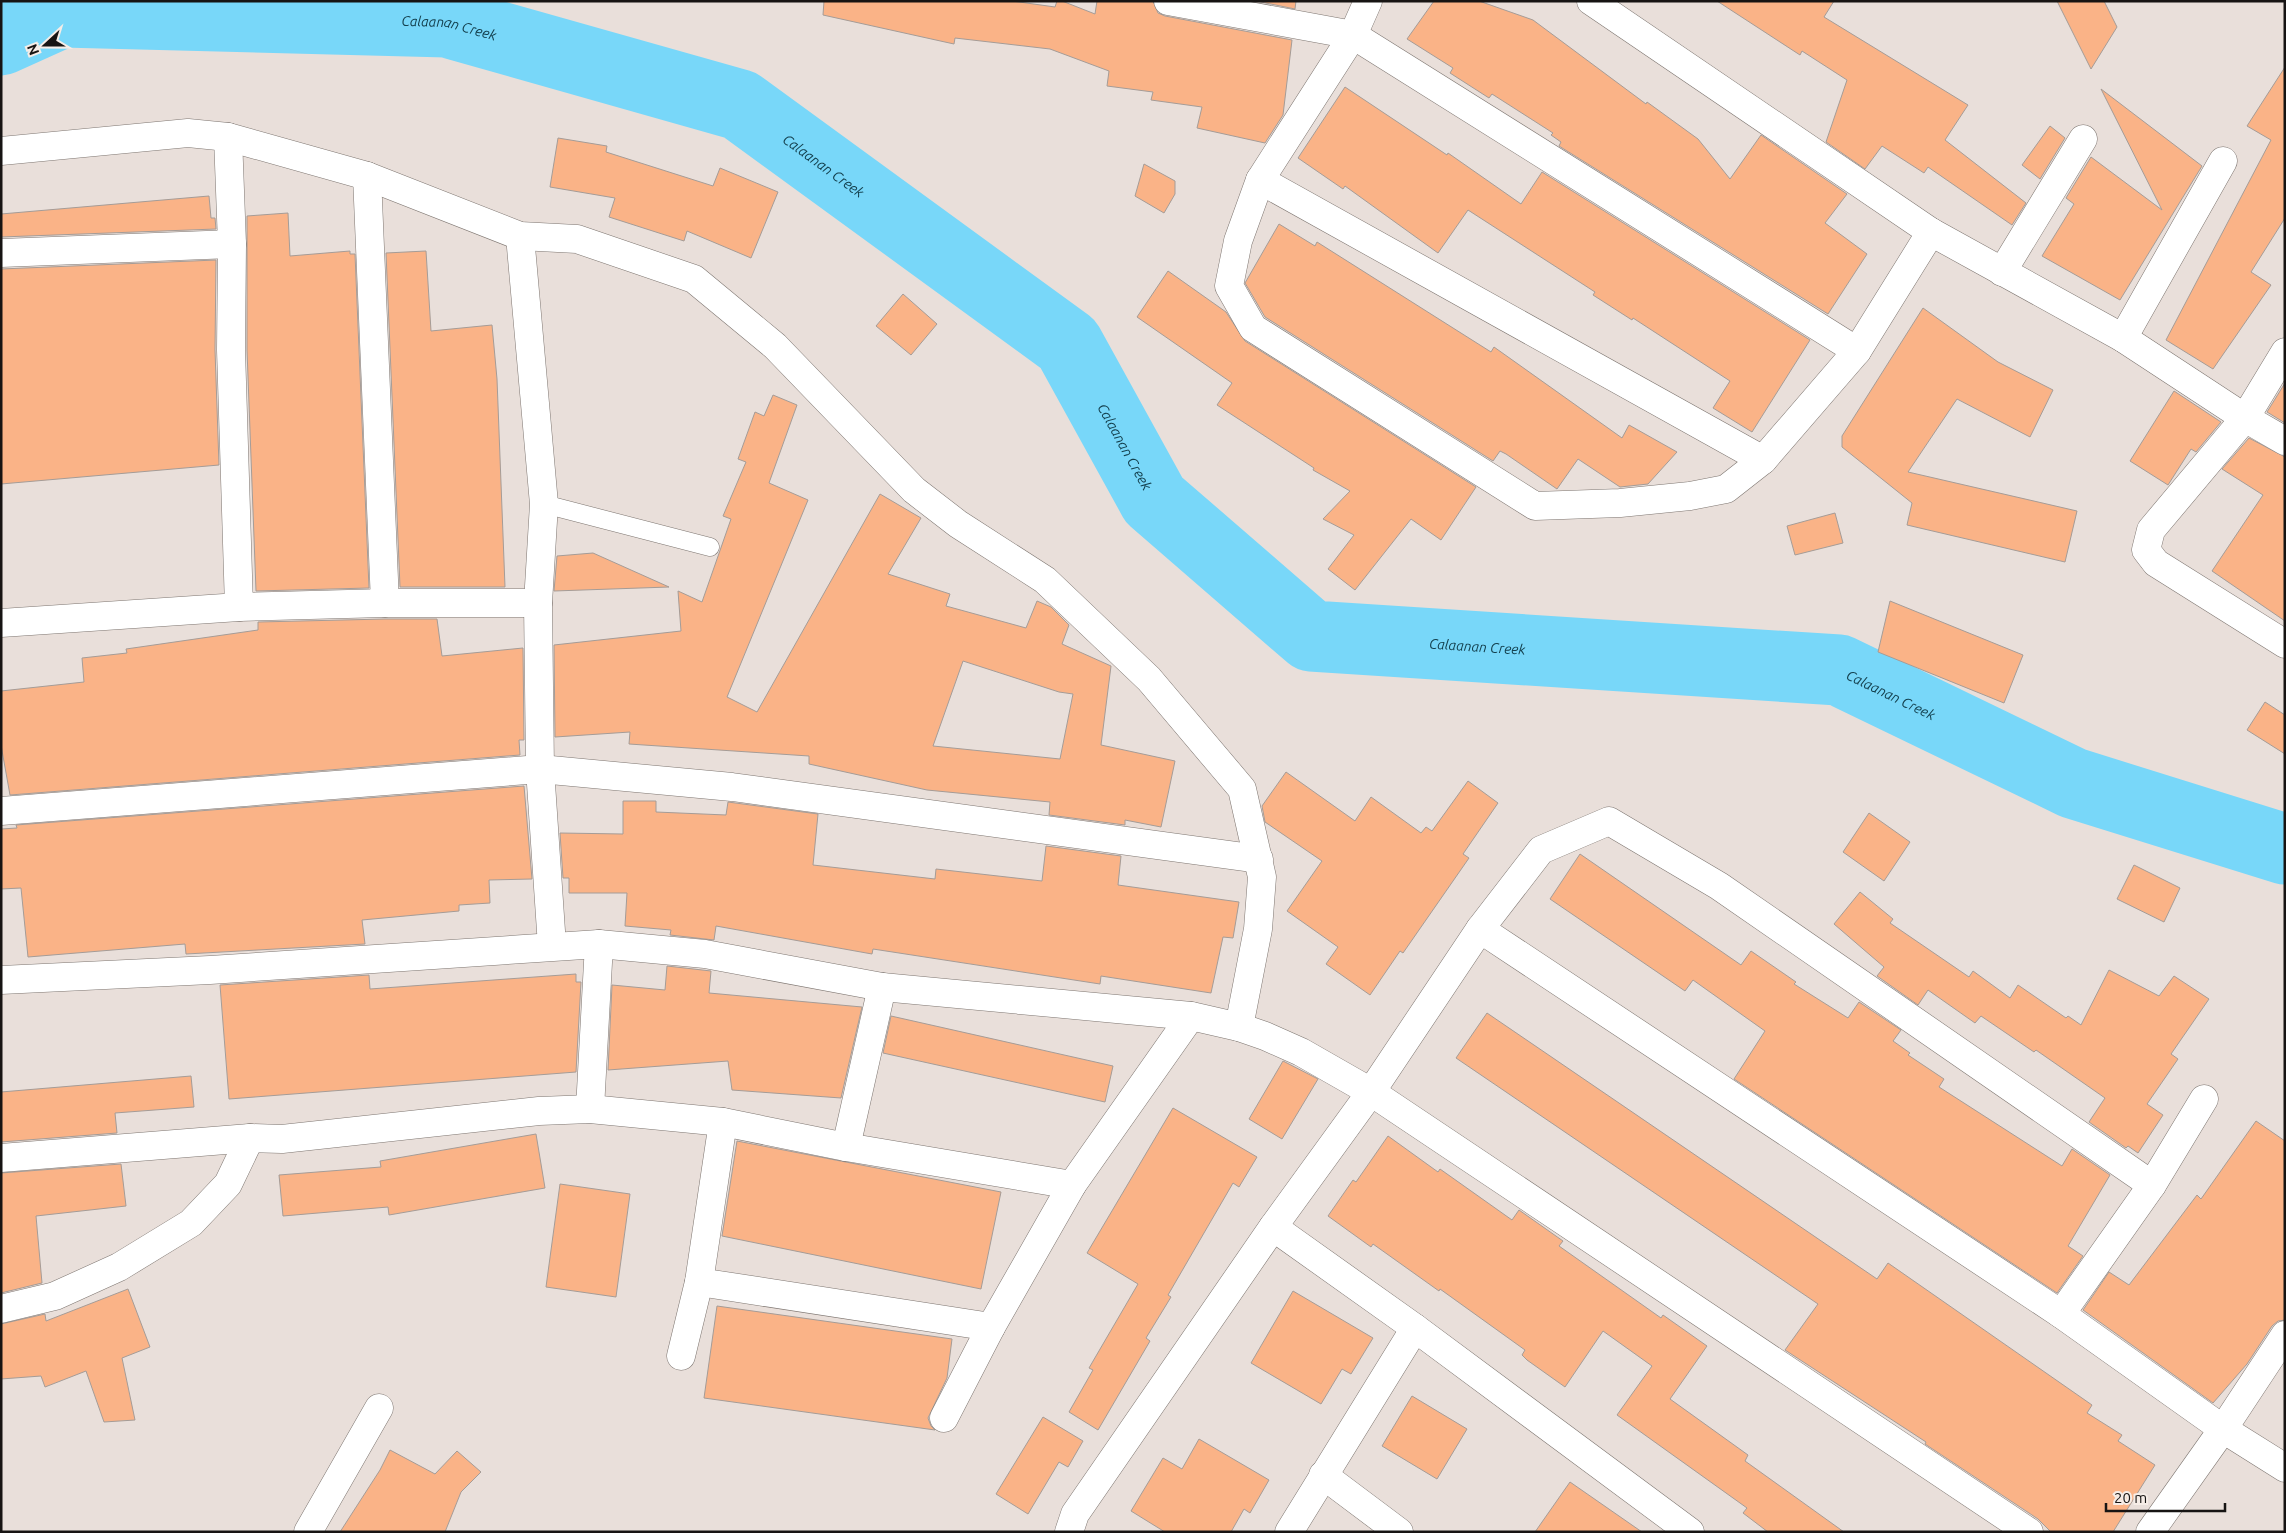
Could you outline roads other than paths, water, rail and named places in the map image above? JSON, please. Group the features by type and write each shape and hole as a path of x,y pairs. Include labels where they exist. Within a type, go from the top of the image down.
{"street":[{"path":"1168,1 1353,35 1857,351"},
{"path":"1368,1 1353,35 1260,180 1238,242 1229,286 1253,328 1535,506 1620,503 1690,496 1726,488 1763,460 1857,351 1931,232"},
{"path":"1591,1 1931,232 2123,338 2245,418 2285,441"},
{"path":"1,151 188,133 228,137 367,176 520,236 577,239 694,279 775,346 914,490 958,524 1045,580 1149,679 1242,789 1262,877 1258,929 1239,1027"},
{"path":"228,137 232,244 231,350 239,608"},
{"path":"2002,272 2083,139"},
{"path":"2123,338 2223,161"},
{"path":"367,176 384,603"},
{"path":"1260,180 1763,460"},
{"path":"520,236 544,504 538,604 540,768 552,946"},
{"path":"1,253 232,244"},
{"path":"2285,352 2245,418 2151,530 2146,550 2156,563 2285,644"},
{"path":"1,623 239,608 384,603 538,604"},
{"path":"1,811 540,768 732,788 1259,859"},
{"path":"1069,1532 1075,1514 1273,1227 1371,1092 1480,929 1542,850 1609,821 1719,886 2152,1185"},
{"path":"1480,929 2062,1314 2223,1429 2285,1468"},
{"path":"590,1109 598,944"},
{"path":"1,980 210,970 598,944 705,954 882,987 1192,1016 1239,1027 1301,1052 1371,1092 2029,1532"},
{"path":"846,1147 882,987"},
{"path":"944,1418 991,1327 1072,1185 1192,1016"},
{"path":"2062,1314 2152,1185 2204,1100"},
{"path":"1,1158 250,1138 282,1139 539,1111 590,1109 723,1122 846,1147 1072,1185"},
{"path":"681,1356 700,1282 723,1122"},
{"path":"1,1309 55,1296 119,1267 191,1223 228,1184 250,1138"},
{"path":"1273,1227 1416,1328 1690,1532"},
{"path":"700,1282 991,1327"},
{"path":"1289,1532 1416,1328"},
{"path":"2150,1532 2223,1429 2285,1335"},
{"path":"308,1532 378,1408"},
{"path":"1323,1475 1399,1532"}],"lane":[{"path":"544,504 710,546"}],"waterway":[{"name":"Calaanan Creek","path":"1,40 63,12 447,22 740,105 1068,344 1154,500 1311,636 1839,670 2073,783 2285,849"}]}
